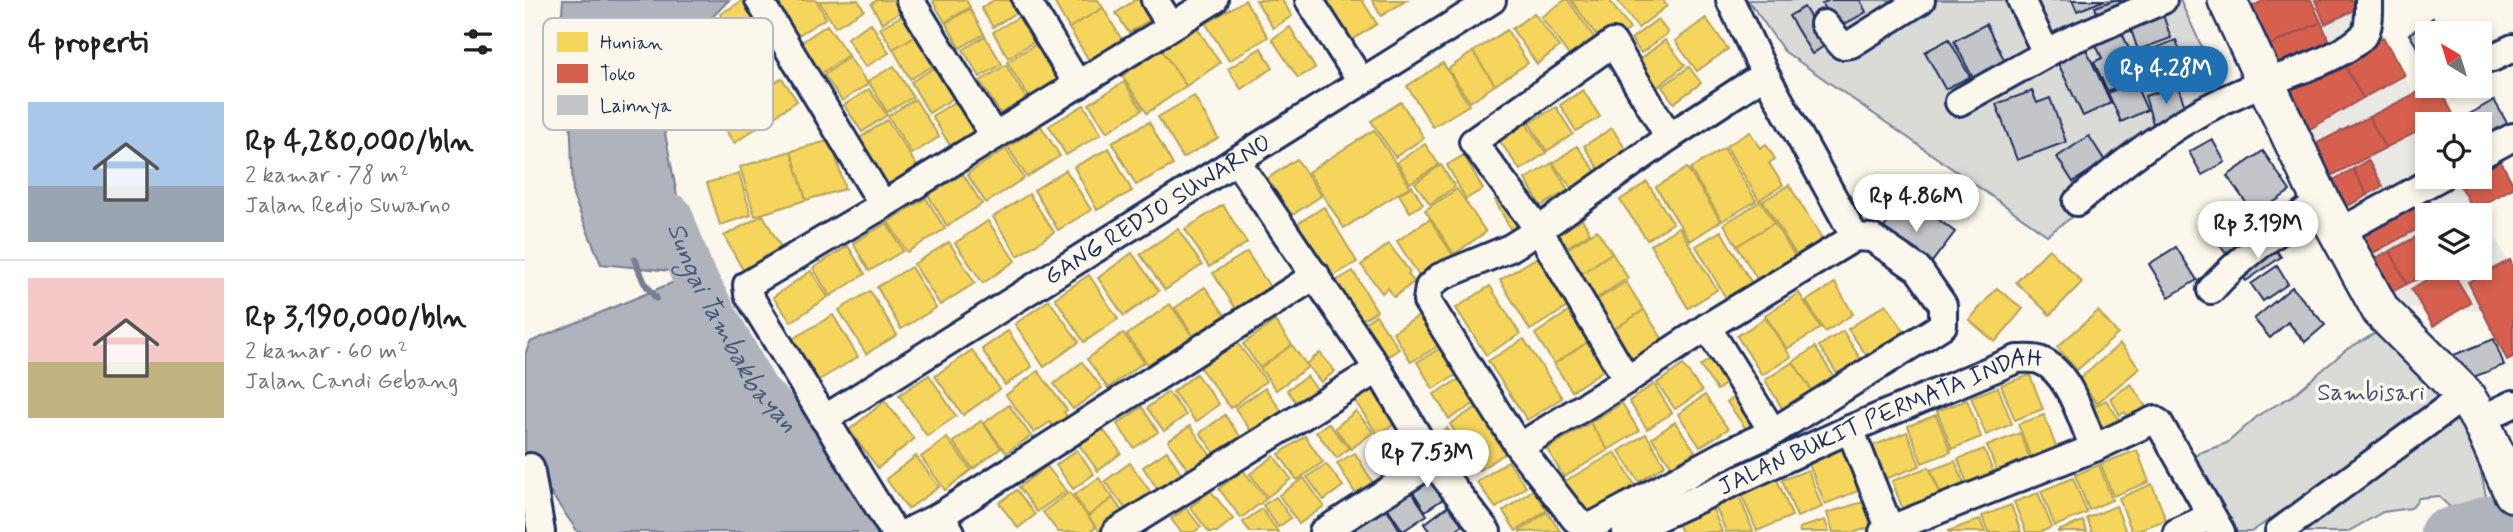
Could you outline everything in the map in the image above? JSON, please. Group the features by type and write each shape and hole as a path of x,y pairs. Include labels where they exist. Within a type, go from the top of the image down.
{"main road":[{"path":"2227,0 2330,217 2381,311 2472,408 2513,493"}],"street":[{"path":"759,0 770,18"},
{"path":"910,0 994,136"},
{"path":"1026,0 1078,85"},
{"path":"1155,0 1171,26"},
{"path":"894,532 748,294 747,285 883,205 1214,0"},
{"path":"1310,0 1361,80"},
{"name":"GANG REDJO SUWARNO","path":"824,419 1492,0"},
{"path":"1730,0 1765,74 1855,237"},
{"path":"1824,24 1842,45 1846,46 1921,0"},
{"path":"2021,0 2046,53"},
{"path":"1959,103 2069,41 2163,0"},
{"path":"2077,202 2112,172 2173,128 2247,90 2334,55 2358,40 2367,28 2369,0"},
{"path":"773,23 883,205"},
{"path":"1627,380 1539,230 1474,143 1612,43 1669,137"},
{"path":"1519,447 1707,327 1855,237 1872,238 1918,269 1943,305 1943,325 1773,432 1723,455 1594,525 1584,526 1575,519 1519,447 1427,301 1427,293 1434,281 1440,276 1510,248 1539,230 1669,137 1765,74"},
{"path":"2492,148 2513,137"},
{"path":"1236,160 1378,369 1433,462 1483,530"},
{"path":"2211,290 2231,268 2330,217 2415,186"},
{"path":"908,532 945,524 1315,275"},
{"path":"1707,327 1773,432"},
{"name":"JALAN BUKIT PERMATA INDAH","path":"1626,532 1850,429 2017,359 2037,359 2063,378 2094,448"},
{"path":"1116,532 1378,369"},
{"path":"2279,532 2472,408 2513,404"},
{"path":"1850,429 1888,531 2094,448 2154,420 2159,423 2216,524 2177,532"},
{"path":"1324,532 1433,462"},
{"path":"530,467 541,532"}],"shaded area":[{"path":"563,0 729,0 711,18 562,18"},
{"path":"2221,0 2361,0 2424,112 2415,112 2415,189 2468,189 2476,203 2415,203 2415,280 2492,280 2492,232 2513,269 2513,312 2375,307"},
{"path":"571,130 664,130 692,273 601,264 573,196"},
{"path":"674,282 872,532 578,532 525,457 525,354 530,342"}],"green space":[{"path":"1748,0 2180,0 2229,105 2047,235 1784,51"},
{"name":"Sambisari","path":"2380,331 2451,398 2251,532 2226,532 2185,465 2199,453 2227,443 2260,414 2292,396 2347,349"},
{"name":"Sambisari","path":"2453,408 2474,439 2488,506 2453,510 2438,496 2419,498 2411,508 2383,512 2347,532 2285,532"}],"building: Hunian":[{"path":"744,0 749,0 759,18 722,18 720,14"},
{"path":"773,0 816,0 826,18 795,37"},
{"path":"858,0 864,10 835,27 819,1"},
{"path":"877,0 896,0 902,11 882,23 871,4"},
{"path":"966,0 970,7 945,22 933,2"},
{"path":"994,0 1009,0 1017,12 993,27 981,8"},
{"path":"1053,0 1098,0 1103,8 1069,28"},
{"path":"1135,0 1147,0 1157,15 1129,33 1116,13"},
{"path":"1245,0 1268,37 1229,61 1206,24"},
{"path":"1256,0 1282,0 1292,16 1273,28"},
{"path":"1328,0 1362,0 1377,24 1347,43 1323,4"},
{"path":"1372,0 1407,0 1381,16"},
{"path":"1568,0 1601,47 1576,65 1541,17"},
{"path":"1571,0 1609,0 1630,29 1605,47"},
{"path":"1617,0 1663,0 1667,6 1638,28"},
{"path":"1103,8 1125,45 1092,65 1069,28"},
{"path":"970,9 984,34 960,48 946,23"},
{"path":"910,11 922,32 893,49 880,28"},
{"path":"1534,13 1559,47 1537,64 1512,29"},
{"path":"1020,16 1035,41 1008,58 993,32"},
{"path":"1706,18 1728,49 1697,71 1675,41"},
{"path":"1658,19 1668,33 1641,53 1631,39"},
{"path":"871,23 889,53 865,67 847,38"},
{"path":"827,25 848,55 819,75 799,44"},
{"path":"1196,26 1220,63 1186,86 1161,49"},
{"path":"1290,27 1315,68 1298,78 1272,39"},
{"path":"1507,30 1528,63 1495,85 1473,52"},
{"path":"922,32 939,62 910,79 893,49"},
{"path":"985,36 1002,64 980,77 963,50"},
{"path":"1044,39 1068,78 1031,101 1007,62"},
{"path":"1665,40 1685,65 1658,87 1638,61"},
{"path":"1261,48 1273,68 1241,89 1228,69"},
{"path":"1161,49 1186,86 1147,113 1122,76"},
{"path":"1473,52 1495,85 1470,102 1448,69"},
{"path":"849,57 868,84 842,101 824,75"},
{"path":"942,63 960,94 929,113 911,82"},
{"path":"1443,63 1469,105 1433,127 1407,86"},
{"path":"1006,65 1027,100 1002,116 980,81"},
{"path":"894,66 913,97 887,112 868,81"},
{"path":"1689,67 1701,83 1674,103 1662,87"},
{"path":"782,78 797,101 773,117 773,84"},
{"path":"1124,82 1142,110 1107,132 1089,104"},
{"path":"869,89 887,115 862,132 844,105"},
{"path":"1583,90 1600,117 1576,131 1560,105"},
{"path":"1194,96 1218,138 1183,158 1158,117"},
{"path":"915,99 939,137 912,154 888,116"},
{"path":"958,100 977,131 951,147 932,116"},
{"path":"1401,102 1424,138 1395,157 1371,121"},
{"path":"1084,105 1101,134 1066,155 1049,126"},
{"path":"1556,107 1573,134 1547,151 1529,123"},
{"path":"887,120 917,166 888,186 858,139"},
{"path":"1149,122 1173,165 1136,185 1112,142"},
{"path":"1525,122 1546,153 1520,170 1499,140"},
{"path":"1041,126 1060,156 1027,177 1008,147"},
{"path":"1612,128 1630,156 1602,174 1584,146"},
{"path":"725,130 754,130 734,143"},
{"path":"1374,130 1410,186 1344,228 1308,172"},
{"path":"1750,132 1760,148 1766,144 1775,159 1769,163 1783,185 1759,200 1726,146"},
{"path":"831,140 845,189 806,200 791,151"},
{"path":"1425,144 1439,165 1410,183 1397,162"},
{"path":"1577,146 1597,173 1573,190 1553,163"},
{"path":"1109,148 1132,191 1097,210 1074,167"},
{"path":"1724,148 1756,201 1722,221 1690,169"},
{"path":"1006,149 1024,178 986,203 967,174"},
{"path":"791,151 806,200 755,216 740,167"},
{"path":"1464,155 1483,189 1466,199 1447,165"},
{"path":"1297,159 1321,196 1280,223 1256,186"},
{"path":"1552,163 1568,190 1541,206 1525,179"},
{"path":"1441,165 1455,187 1430,204 1415,183"},
{"path":"1687,168 1721,221 1690,241 1656,187"},
{"path":"1066,170 1091,210 1058,230 1034,190"},
{"path":"739,173 751,215 720,225 707,183"},
{"path":"963,174 982,204 947,226 928,195"},
{"path":"1647,182 1673,223 1647,240 1620,200"},
{"path":"1789,185 1824,242 1798,258 1763,201"},
{"path":"1412,186 1423,204 1410,212 1399,194"},
{"path":"1457,189 1486,232 1454,254 1425,210"},
{"path":"1507,191 1529,222 1512,232 1495,200"},
{"path":"1029,194 1054,232 1018,256 993,217"},
{"path":"926,198 945,229 907,252 888,222"},
{"path":"1761,201 1774,223 1737,246 1724,224"},
{"path":"1223,205 1247,243 1209,267 1185,229"},
{"path":"1324,207 1357,262 1325,281 1292,227"},
{"path":"763,215 783,251 744,272 724,236"},
{"path":"1430,219 1454,257 1421,279 1397,241"},
{"path":"1582,219 1590,233 1567,247 1559,234"},
{"path":"988,221 1015,261 983,283 955,243"},
{"path":"887,223 903,251 869,271 853,243"},
{"path":"1774,223 1795,256 1757,279 1737,246"},
{"path":"1679,227 1717,290 1688,308 1650,245"},
{"path":"1178,229 1202,265 1165,290 1140,254"},
{"path":"1597,230 1612,253 1578,276 1562,252"},
{"path":"1721,231 1754,287 1728,302 1696,246"},
{"path":"949,242 975,283 940,305 914,264"},
{"path":"1389,244 1410,272 1408,274 1414,282 1394,297 1388,288 1382,293 1361,265"},
{"path":"848,246 865,274 830,296 813,268"},
{"path":"2049,249 2082,282 2050,315 2016,282"},
{"path":"1247,252 1270,287 1236,309 1213,273"},
{"path":"1132,253 1159,291 1124,316 1098,278"},
{"path":"1612,253 1628,278 1594,300 1578,276"},
{"path":"1541,255 1571,305 1530,330 1500,280"},
{"path":"911,267 936,308 901,329 877,287"},
{"path":"811,271 828,297 791,322 773,297"},
{"path":"1353,271 1377,311 1353,325 1329,285"},
{"path":"1089,275 1118,319 1084,342 1055,298"},
{"path":"1626,282 1644,310 1613,330 1595,301"},
{"path":"1835,283 1853,314 1825,332 1806,301"},
{"path":"1490,286 1520,334 1486,355 1456,308"},
{"path":"1205,287 1232,325 1201,347 1175,308"},
{"path":"1997,288 2023,309 1995,342 1969,320"},
{"path":"870,291 897,335 866,354 839,310"},
{"path":"1799,293 1821,328 1787,349 1765,315"},
{"path":"1049,300 1079,342 1044,367 1015,324"},
{"path":"1170,304 1193,337 1150,368 1127,335"},
{"path":"1886,304 1904,331 1867,356 1848,329"},
{"path":"1644,310 1665,343 1634,363 1613,330"},
{"path":"2098,311 2118,334 2077,370 2057,347"},
{"path":"1568,312 1588,342 1554,364 1535,334"},
{"path":"1424,313 1442,344 1411,362 1393,332"},
{"path":"833,315 858,357 814,383 789,341"},
{"path":"1376,315 1399,349 1381,361 1358,327"},
{"path":"1765,318 1791,357 1762,375 1737,336"},
{"path":"1275,321 1292,345 1260,368 1243,344"},
{"path":"1008,331 1032,367 1005,385 982,349"},
{"path":"1843,331 1861,360 1838,375 1819,346"},
{"path":"1123,333 1144,362 1108,388 1087,359"},
{"path":"1524,339 1562,398 1527,420 1488,361"},
{"path":"1236,341 1266,381 1231,408 1200,368"},
{"path":"1588,342 1605,369 1572,391 1554,364"},
{"path":"2120,344 2140,368 2097,403 2078,380"},
{"path":"1292,345 1308,367 1276,390 1260,368"},
{"path":"1444,346 1460,373 1433,389 1417,362"},
{"path":"1815,347 1836,380 1814,394 1793,362"},
{"path":"972,350 1000,389 963,415 935,376"},
{"path":"1320,353 1335,371 1321,382 1306,364"},
{"path":"1717,354 1734,378 1717,390 1700,366"},
{"path":"1082,362 1102,388 1073,409 1054,384"},
{"path":"1793,362 1814,394 1785,413 1765,380"},
{"path":"1683,365 1702,391 1675,409 1657,383"},
{"path":"1038,371 1067,410 1064,412 1071,422 1057,432 1050,422 1034,433 1006,395"},
{"path":"1196,374 1219,404 1196,422 1173,392"},
{"path":"929,375 956,416 927,436 899,395"},
{"path":"2030,375 2043,409 2015,420 2001,385"},
{"path":"1307,376 1319,392 1299,406 1287,390"},
{"path":"1461,378 1476,403 1449,419 1434,394"},
{"path":"1376,379 1402,419 1378,435 1351,395"},
{"path":"1654,384 1672,413 1647,429 1629,401"},
{"path":"2131,384 2151,415 2134,426 2125,412 2120,415 2110,398"},
{"path":"1998,387 2012,424 1986,435 1971,397"},
{"path":"1265,388 1283,413 1253,434 1235,408"},
{"path":"1168,392 1186,415 1164,431 1147,408"},
{"path":"1740,392 1765,426 1751,436 1727,402"},
{"path":"1705,395 1728,429 1700,447 1678,414"},
{"path":"2090,397 2096,406 2106,400 2121,422 2096,437 2077,406"},
{"path":"1967,400 1981,437 1952,449 1937,411"},
{"path":"885,401 914,439 878,468 849,430"},
{"path":"1622,403 1639,431 1608,450 1590,423"},
{"path":"1009,405 1031,436 1006,453 984,423"},
{"path":"1480,405 1509,451 1479,470 1450,424"},
{"path":"1142,407 1158,432 1134,448 1117,424"},
{"path":"1356,411 1373,432 1351,449 1335,428"},
{"path":"1225,415 1241,438 1216,455 1200,433"},
{"path":"1936,415 1951,452 1922,463 1908,426"},
{"path":"2044,415 2058,452 2033,462 2018,424"},
{"path":"981,421 1001,448 973,469 953,442"},
{"path":"1675,422 1695,451 1672,467 1652,438"},
{"path":"1328,423 1349,448 1337,458 1316,432"},
{"path":"1590,423 1608,450 1564,477 1547,449"},
{"path":"1190,426 1213,459 1191,474 1168,441"},
{"path":"1102,428 1121,453 1098,471 1079,445"},
{"path":"1447,428 1458,444 1444,454 1432,439"},
{"path":"1400,430 1411,446 1390,460 1378,445"},
{"path":"1907,432 1920,466 1885,479 1872,446"},
{"path":"2020,433 2032,464 1999,477 1987,446"},
{"path":"1646,434 1665,465 1639,482 1619,451"},
{"path":"1305,436 1323,462 1297,480 1279,454"},
{"path":"947,438 971,470 945,490 921,457"},
{"path":"1846,446 1863,489 1825,504 1808,462"},
{"path":"1984,449 1996,479 1969,489 1958,459"},
{"path":"1077,450 1094,474 1073,489 1056,465"},
{"path":"2137,450 2149,482 2113,496 2101,464"},
{"path":"1167,451 1184,478 1160,493 1143,467"},
{"path":"1615,452 1636,487 1582,518 1562,483"},
{"path":"1355,453 1373,483 1355,493 1337,463"},
{"path":"916,456 939,487 908,509 886,479"},
{"path":"1274,456 1291,479 1267,497 1250,474"},
{"path":"1508,461 1526,487 1496,508 1477,482"},
{"path":"1955,461 1967,491 1943,500 1931,470"},
{"path":"1130,463 1154,497 1130,515 1105,481"},
{"path":"1326,464 1343,486 1324,500 1307,477"},
{"path":"2099,465 2112,500 2089,510 2075,475"},
{"path":"1047,466 1066,491 1037,512 1019,487"},
{"path":"1929,467 1942,501 1905,515 1892,481"},
{"path":"1243,470 1266,499 1241,518 1219,489"},
{"path":"1808,470 1822,507 1797,517 1782,480"},
{"path":"1099,478 1113,498 1088,516 1074,495"},
{"path":"1304,478 1324,506 1299,524 1279,495"},
{"path":"2073,478 2087,513 2055,526 2041,491"},
{"path":"1777,479 1792,516 1757,531 1741,493"},
{"path":"2152,484 2166,520 2132,532 2119,498"},
{"path":"1017,490 1035,515 1018,528 999,503"},
{"path":"1533,490 1547,510 1516,531 1503,511"},
{"path":"1211,491 1233,519 1217,532 1209,532 1190,507"},
{"path":"1069,492 1096,527 1090,532 1058,532 1043,512"},
{"path":"2038,493 2052,527 2041,532 2026,532 2014,502"},
{"path":"1739,495 1753,531 1726,532 1715,505"},
{"path":"1276,497 1291,518 1278,527 1263,505"},
{"path":"1113,498 1124,514 1099,531 1088,516"},
{"path":"1863,502 1871,527 1855,532 1833,532 1827,513"},
{"path":"2011,505 2021,532 1988,532 1982,516"},
{"path":"2116,506 2126,532 2092,532 2087,518"},
{"path":"1712,507 1722,532 1681,532 1676,521"},
{"path":"1186,508 1201,527 1194,532 1181,532 1171,519"},
{"path":"1262,509 1278,532 1250,532 1243,522"},
{"path":"1547,512 1560,531 1520,532 1520,531"},
{"path":"1980,519 1985,532 1949,532 1949,531"},
{"path":"1825,520 1829,532 1800,532 1799,528"},
{"path":"2083,521 2087,532 2058,532 2058,531"}],"building: Toko":[{"path":"2265,0 2311,0 2321,22 2266,47 2249,8"},
{"path":"2315,0 2366,0 2368,4 2325,24"},
{"path":"2321,22 2333,50 2278,74 2266,47"},
{"path":"2383,37 2405,75 2363,98 2342,61"},
{"path":"2342,61 2363,98 2296,137 2275,99"},
{"path":"2415,94 2415,98 2445,98 2452,112 2415,112 2415,133 2385,148 2369,117"},
{"path":"2369,117 2385,148 2325,179 2309,147"},
{"path":"2498,156 2513,188 2486,203 2469,203 2461,189 2492,189 2492,159"},
{"path":"2368,160 2383,186 2367,195 2353,169"},
{"path":"2353,169 2367,195 2334,214 2319,188"},
{"path":"2425,190 2431,203 2415,203 2415,230 2358,261 2346,233"},
{"path":"2415,238 2415,280 2407,284 2390,251"},
{"path":"2390,251 2407,284 2378,299 2360,266"},
{"path":"2510,260 2513,267 2513,357 2507,360 2468,282 2492,280 2492,269"},
{"path":"2426,280 2457,280 2471,303 2433,326 2411,289"}],"building: Lainnya":[{"path":"1829,0 1860,0 1866,12 1836,29 1822,4"},
{"path":"2072,0 2105,0 2077,11"},
{"path":"2120,0 2125,14 2101,24 2095,7"},
{"path":"1804,7 1827,44 1812,54 1789,16"},
{"path":"2163,15 2171,38 2138,50 2130,27"},
{"path":"1986,24 2009,69 1977,86 1954,41"},
{"path":"2415,30 2415,44 2409,34"},
{"path":"2122,33 2141,76 2107,91 2094,62 2102,58 2096,45"},
{"path":"1949,39 1970,77 1945,89 1925,52"},
{"path":"2176,40 2189,77 2155,89 2142,53"},
{"path":"2086,49 2111,103 2083,116 2057,61"},
{"path":"2134,81 2147,110 2121,122 2108,93"},
{"path":"2178,86 2188,116 2154,127 2145,96"},
{"path":"2032,91 2037,103 2050,98 2066,142 2017,160 1996,104"},
{"path":"2494,100 2510,128 2492,138 2492,112 2473,112"},
{"path":"2089,136 2105,161 2073,182 2057,157"},
{"path":"2212,139 2225,162 2202,175 2189,152"},
{"path":"2263,151 2290,191 2255,215 2227,176"},
{"path":"1907,196 1955,232 1925,271 1878,236"},
{"path":"2245,208 2264,233 2230,259 2211,233"},
{"path":"2270,241 2281,257 2246,281 2235,266"},
{"path":"2176,247 2197,280 2169,297 2149,264"},
{"path":"2277,266 2288,284 2263,301 2251,284"},
{"path":"2292,287 2325,325 2305,342 2288,322 2270,338 2254,319"},
{"path":"2494,339 2504,365 2456,384 2446,358"},
{"path":"1429,470 1446,497 1425,511 1408,484"},
{"path":"1407,485 1427,515 1403,531 1383,501"},
{"path":"1384,504 1401,532 1340,532"},
{"path":"1451,504 1465,523 1453,532 1430,532 1424,524"}],"waterway":[{"name":"Sungai Tambakbayan","path":"671,216 692,273 756,390 889,532"},
{"path":"635,260 644,282 656,298"},
{"name":"Sungai Tambakbayan","path":"2442,532 2513,510"}]}
